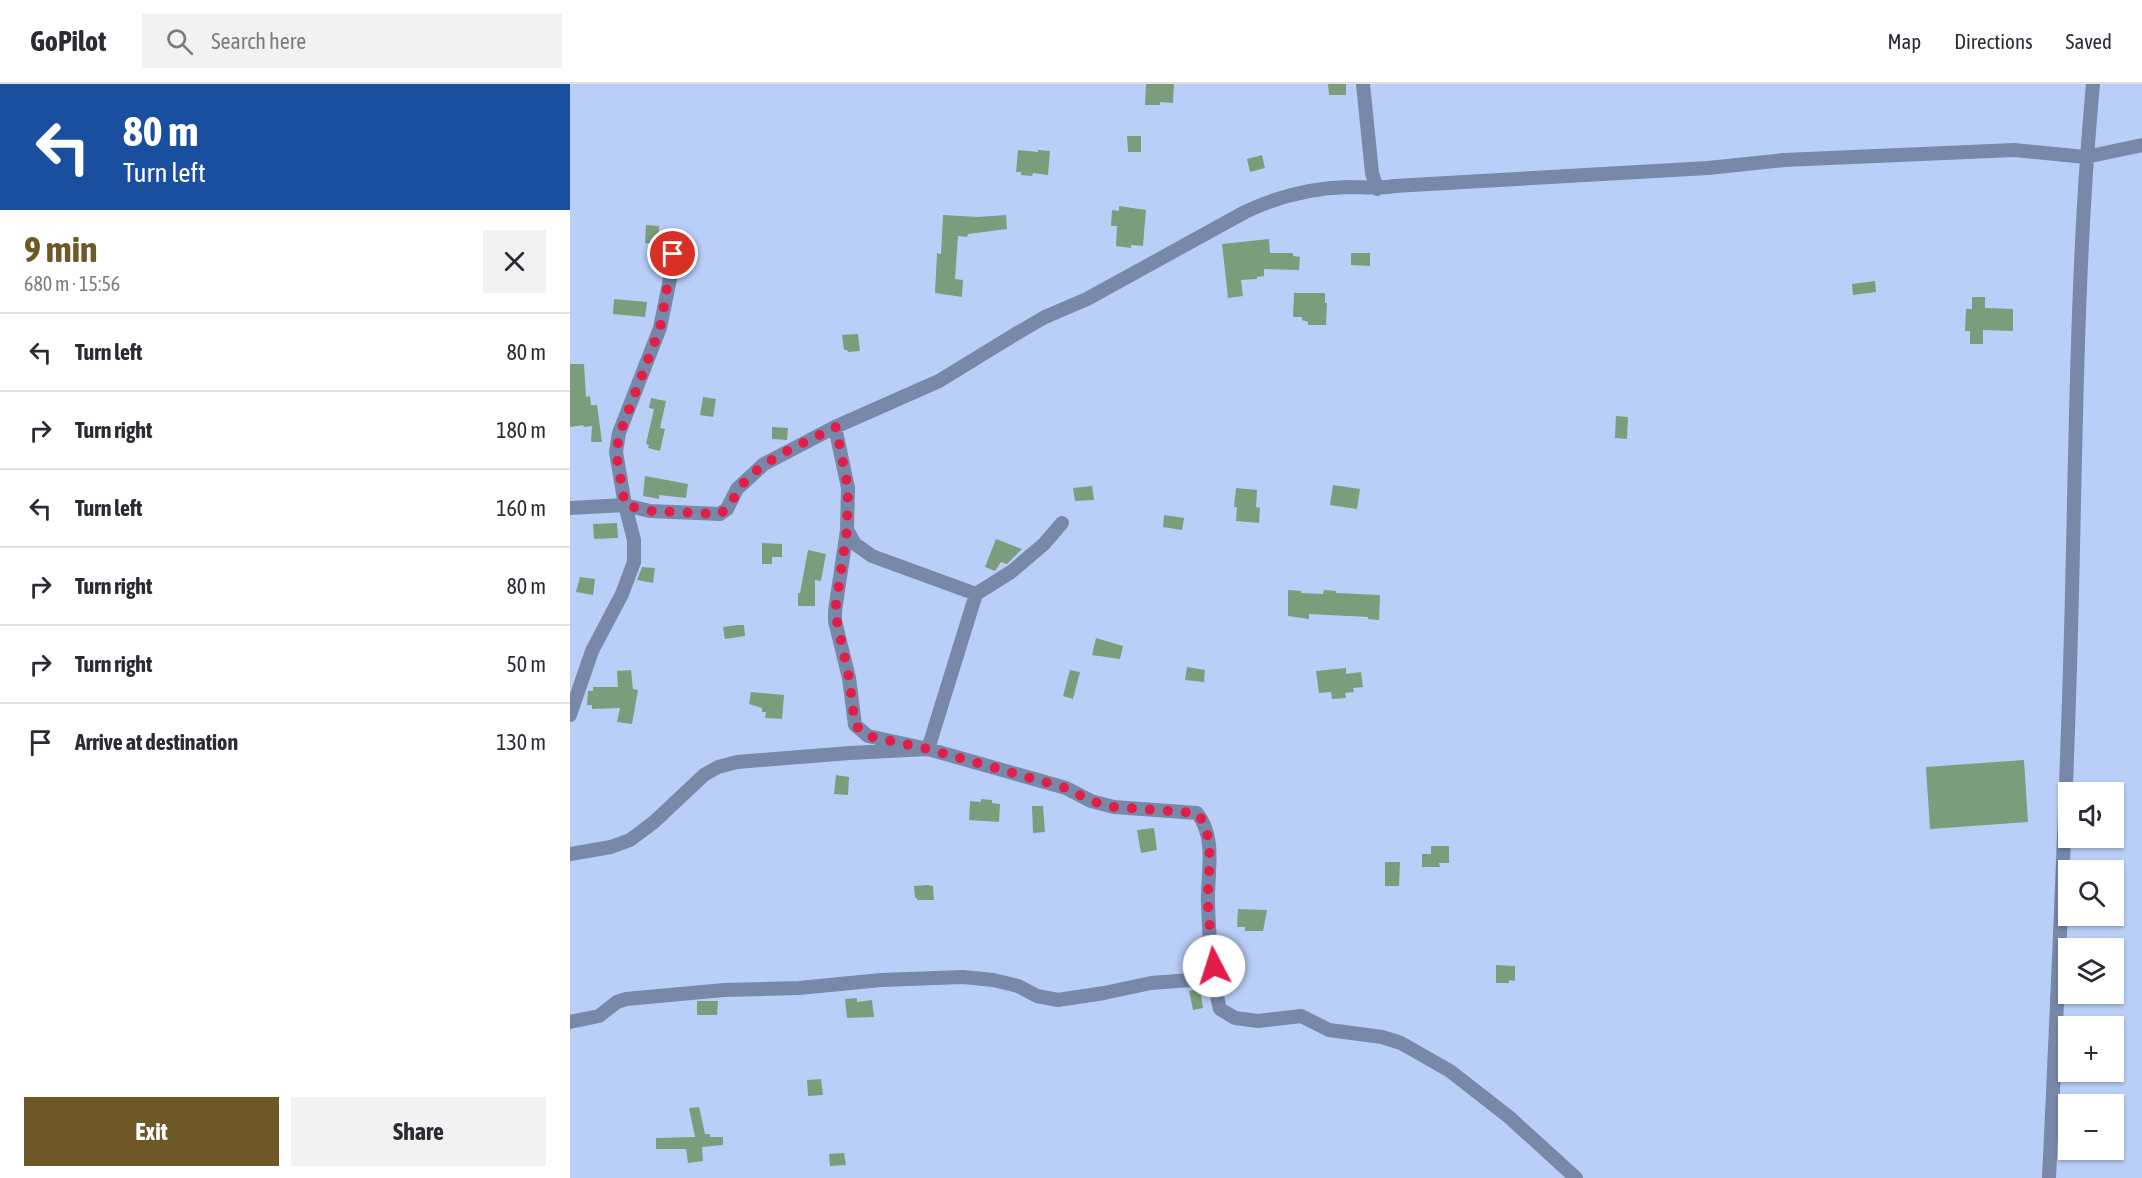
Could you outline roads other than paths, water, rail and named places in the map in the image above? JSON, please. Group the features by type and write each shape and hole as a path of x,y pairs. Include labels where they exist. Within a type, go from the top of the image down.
{"street":[{"path":"1363,84 1372,173 1377,189"},
{"path":"2049,1178 2070,689 2076,398 2086,157 2093,84"},
{"path":"570,508 625,505 650,511 720,514 727,509 737,489 764,464 836,427 939,381 1045,317 1087,299 1265,202 1301,192 1349,187 1377,189 1394,186 1708,168 1784,160 2014,150 2086,157 2142,145"},
{"path":"570,715 592,651 622,594 634,562 634,540 625,505 616,452 620,433 660,328 672,269 675,240"},
{"path":"836,427 848,488 847,530 835,612 849,678 855,725 868,736 928,749 1066,788 1091,801 1114,807 1197,813 1205,823 1209,842 1208,902 1215,983 1220,1009 1235,1018 1258,1021 1301,1016 1329,1030 1382,1037 1401,1042 1459,1077 1509,1117 1576,1178"},
{"path":"928,749 976,594 1011,572 1044,544 1062,523"},
{"path":"847,530 855,544 872,556 976,594"},
{"path":"570,854 611,847 630,840 654,822 704,775 718,767 737,762 928,749"},
{"path":"570,1022 599,1016 617,1002 626,999 724,990 837,986 881,980 963,977 983,979 1018,986 1037,996 1058,1000 1151,983 1204,979 1215,983"}]}
